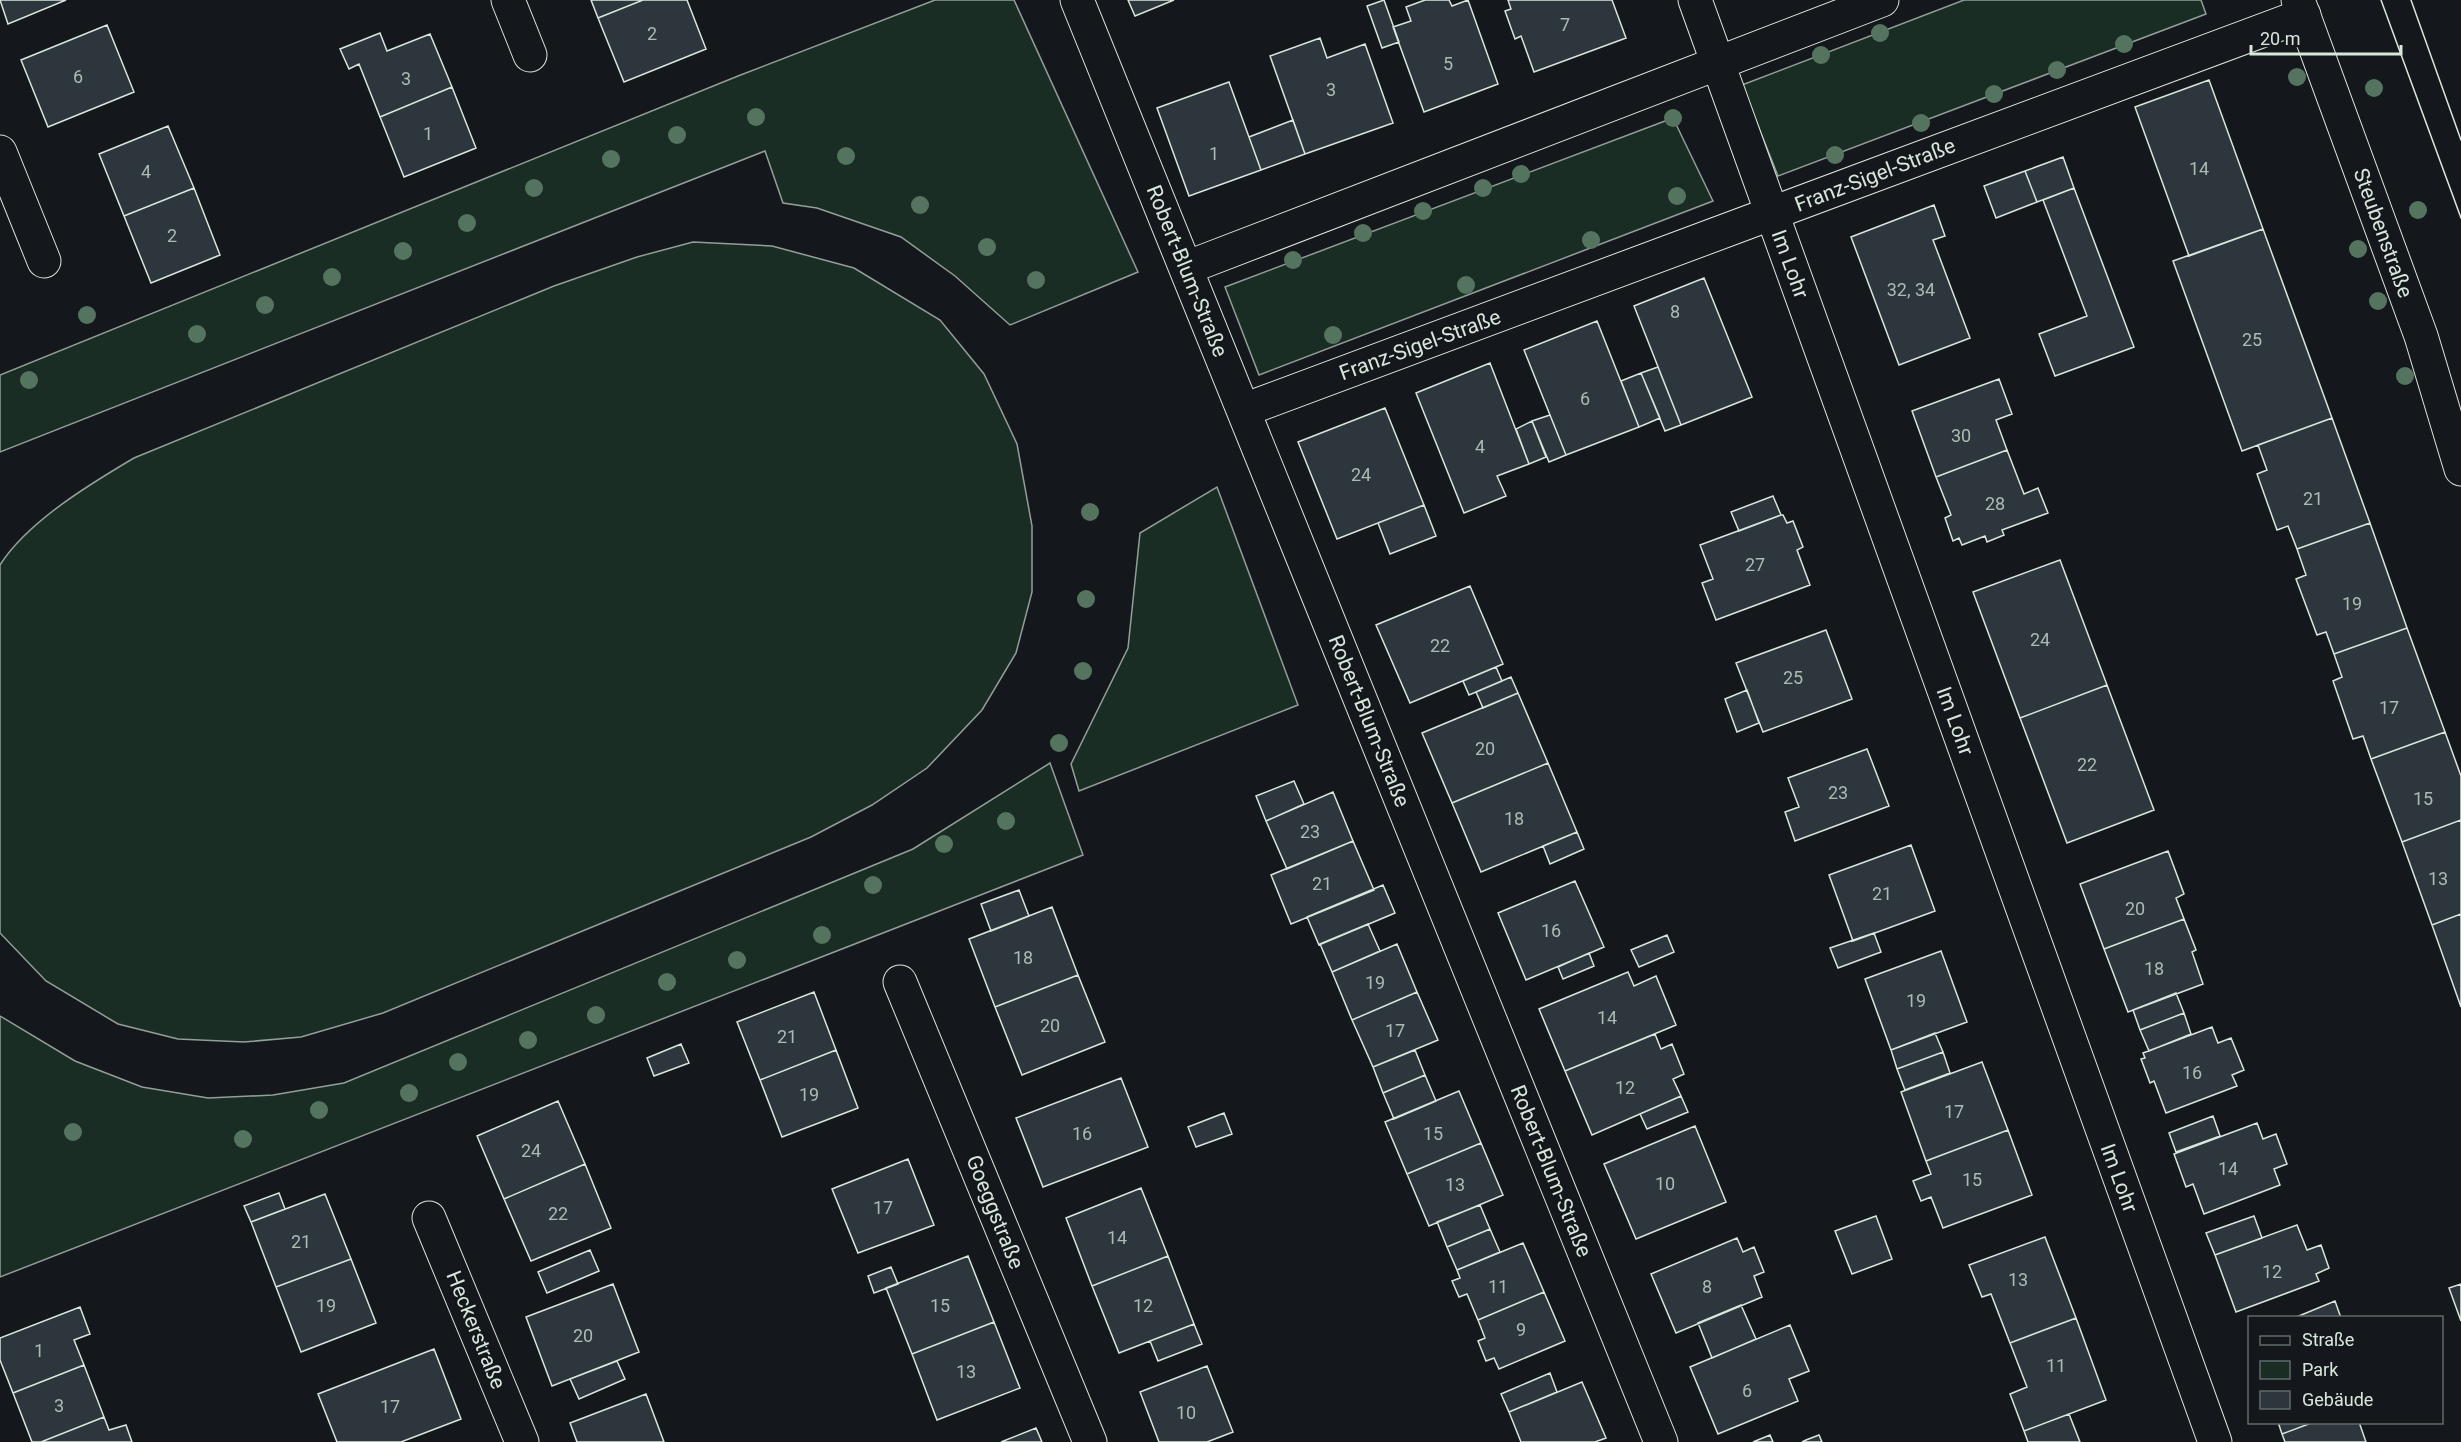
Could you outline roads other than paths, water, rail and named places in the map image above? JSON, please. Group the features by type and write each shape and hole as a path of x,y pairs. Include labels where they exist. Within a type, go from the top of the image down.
{"street":[{"path":"508,0 530,55"},
{"name":"Robert-Blum-Straße","path":"1077,0 1661,1442"},
{"name":"Im Lohr","path":"1695,0 2214,1442"},
{"path":"1186,268 1882,0"},
{"name":"Franz-Sigel-Straße","path":"1244,410 1772,213 2301,7"},
{"name":"Steubenstraße","path":"2301,7 2421,336 2461,469"},
{"path":"0,152 44,261"},
{"name":"Goeggstraße","path":"900,982 1090,1442"},
{"name":"Heckerstraße","path":"429,1218 522,1442"}],"tram line":[{"path":"2381,0 2461,218"},
{"path":"2411,0 2461,140"}]}
